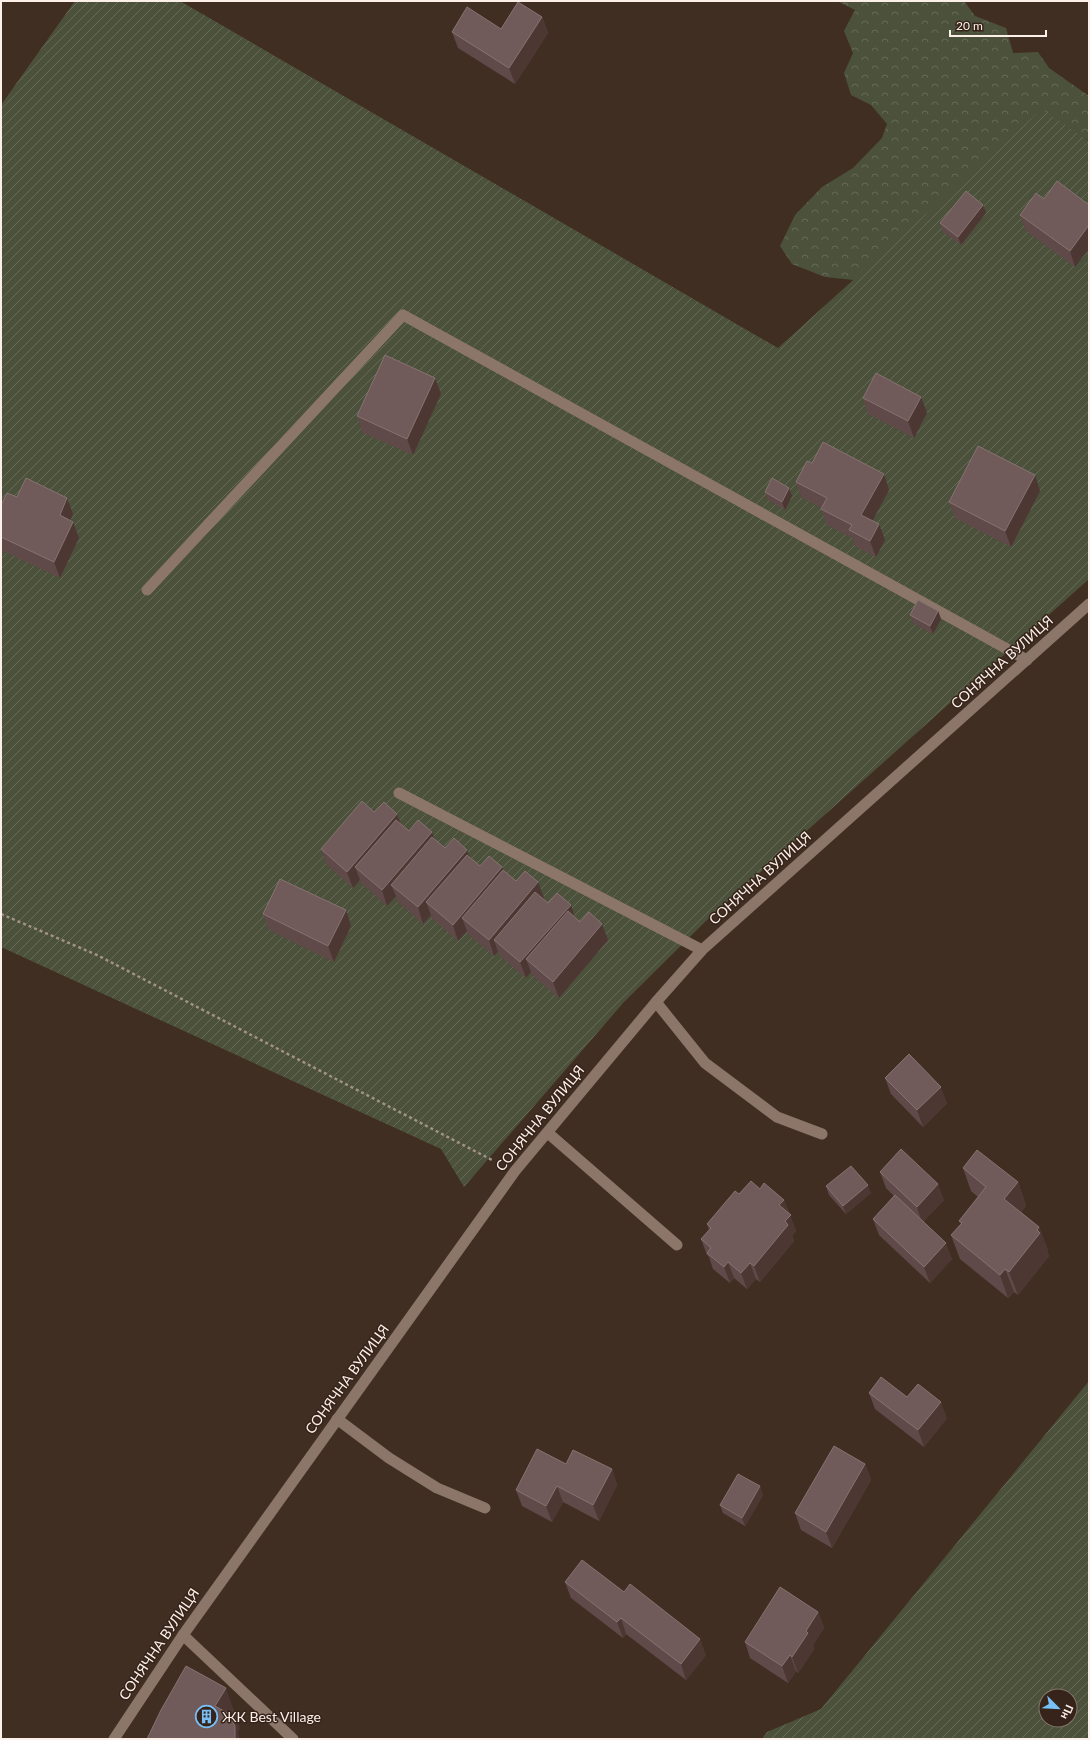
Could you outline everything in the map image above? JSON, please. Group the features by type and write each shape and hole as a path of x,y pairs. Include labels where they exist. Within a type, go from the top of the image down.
{"street":[{"path":"147,590 403,315 1027,660"},
{"name":"СОНЯЧНА ВУЛИЦЯ","path":"114,1739 183,1635 515,1171 656,1002 702,950 1089,604"},
{"path":"400,793 702,950"},
{"path":"656,1002 705,1064 777,1117 822,1134"},
{"path":"548,1133 677,1245"},
{"path":"337,1418 389,1458 437,1488 485,1508"},
{"path":"183,1635 293,1739"}],"path":[{"path":"1,914 97,955 515,1171"}],"green space":[{"path":"75,1 180,1 778,348 1042,109 1089,141 1089,579 708,919 624,1002 464,1187 441,1149 1,947 1,105"},
{"path":"837,1 964,1 975,16 1006,28 1013,53 1038,52 1049,68 1089,96 1089,140 1056,127 873,282 825,277 792,264 780,246 795,215 822,187 853,168 882,138 887,124 871,105 851,95 844,73 853,53 844,31 855,10"},
{"path":"1089,1381 1089,1739 762,1739 767,1732 821,1709"}],"building":[{"path":"518,2 542,17 509,68 452,32 467,7 501,29"},
{"path":"1057,181 1089,205 1089,225 1070,251 1020,215 1036,193 1044,199"},
{"path":"966,191 983,205 958,237 940,223"},
{"path":"385,355 435,378 407,439 357,416"},
{"path":"876,373 921,397 908,421 863,398"},
{"path":"823,442 884,474 861,515 879,524 870,541 849,530 852,525 821,509 827,498 796,482 807,461 812,463"},
{"path":"978,446 1035,475 1005,531 949,502"},
{"path":"26,478 67,498 60,515 73,522 54,562 1,537 1,505 7,493 17,497"},
{"path":"772,478 789,488 782,502 765,492"},
{"path":"918,600 938,611 930,626 910,615"},
{"path":"362,801 374,812 384,802 397,814 347,872 321,849"},
{"path":"396,820 409,831 418,820 432,832 382,890 355,867"},
{"path":"432,837 445,848 454,838 467,850 418,907 391,885"},
{"path":"467,855 480,866 489,856 502,867 453,925 426,902"},
{"path":"503,870 516,881 525,871 538,882 489,940 462,918"},
{"path":"280,879 346,910 328,946 263,914"},
{"path":"535,892 548,903 557,893 571,905 520,962 494,940"},
{"path":"568,911 580,922 589,912 602,924 553,982 526,959"},
{"path":"909,1054 941,1087 917,1110 885,1078"},
{"path":"901,1149 938,1184 917,1207 880,1172"},
{"path":"977,1150 1018,1182 1004,1199 1039,1227 1037,1230 1040,1233 1009,1272 1005,1269 1000,1275 951,1235 962,1223 959,1221 986,1187 963,1168"},
{"path":"851,1166 868,1185 843,1206 826,1186"},
{"path":"751,1181 760,1189 764,1183 784,1200 779,1205 791,1215 785,1221 788,1225 754,1266 750,1263 741,1273 728,1262 724,1267 707,1253 711,1248 701,1239 711,1228 707,1224 735,1191 739,1194"},
{"path":"895,1195 946,1243 924,1267 873,1219"},
{"path":"881,1377 907,1397 918,1384 941,1402 918,1430 869,1393"},
{"path":"834,1446 865,1464 826,1532 795,1513"},
{"path":"537,1449 566,1464 573,1450 612,1469 593,1505 557,1486 546,1506 516,1490"},
{"path":"738,1474 760,1486 742,1518 720,1505"},
{"path":"582,1560 624,1592 630,1584 700,1639 681,1664 621,1618 617,1622 565,1582"},
{"path":"780,1587 818,1612 806,1631 808,1633 792,1657 790,1655 782,1666 745,1642"},
{"path":"186,1666 226,1688 215,1706 229,1714 235,1726 235,1739 147,1739 161,1710"}],"place":[{"name":"ЖК Best Village","path":"207,1717"}]}
